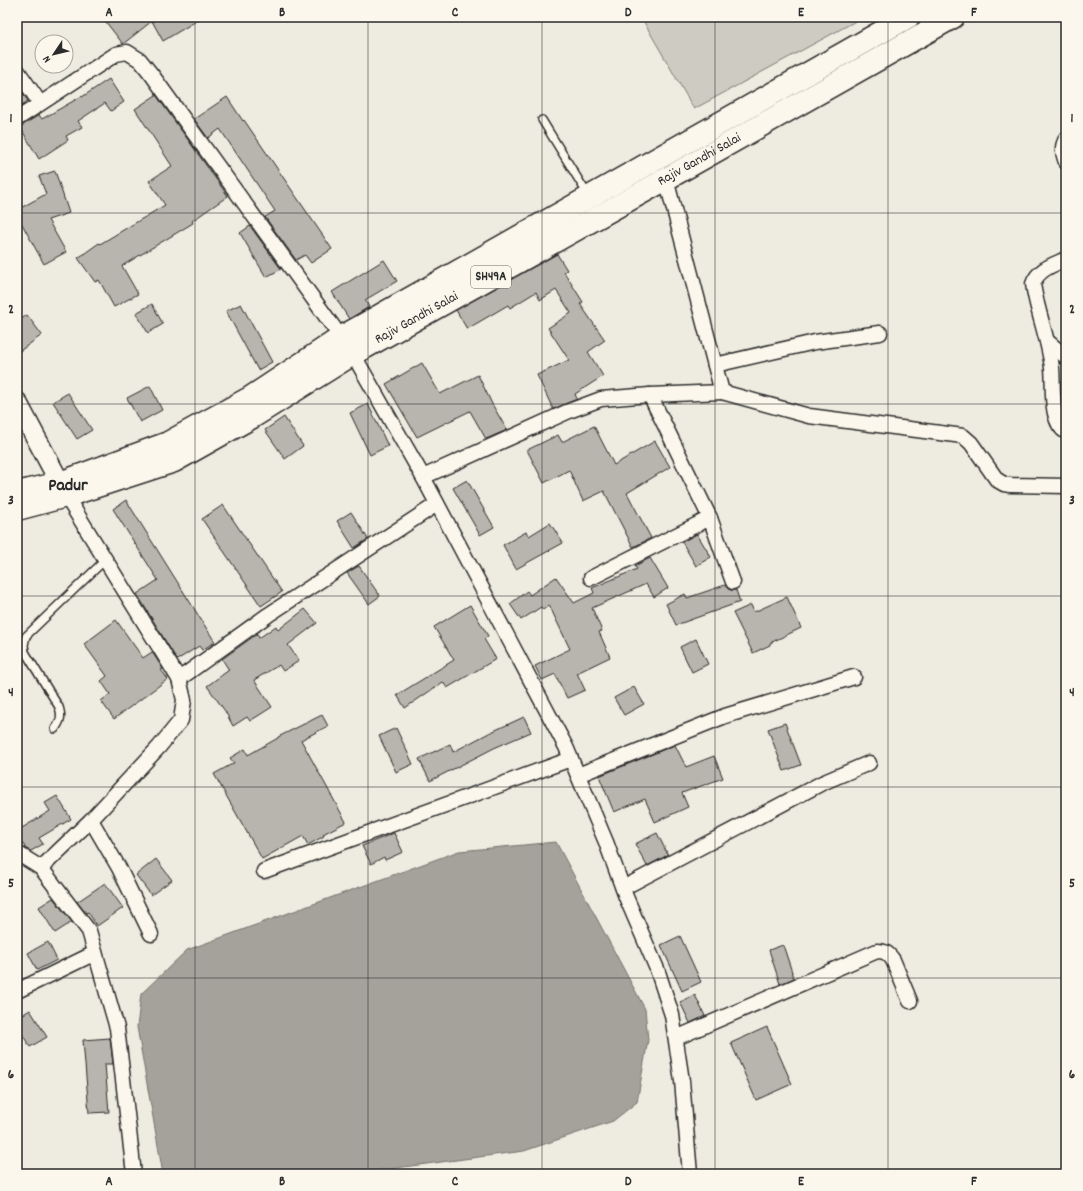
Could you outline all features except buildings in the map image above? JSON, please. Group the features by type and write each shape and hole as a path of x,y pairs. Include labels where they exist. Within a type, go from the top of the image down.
{"main road":[{"name":"Rajiv Gandhi Salai","path":"348,345 589,197 908,17"},
{"name":"Rajiv Gandhi Salai","path":"17,509 168,443 348,345 666,179 953,17"},
{"name":"Rajiv Gandhi Salai","path":"17,493 63,490"}],"street":[{"path":"17,119 116,54 127,52 140,60 348,345 423,477 566,747 606,842 623,888 657,968 672,1015 682,1081 690,1174"},
{"path":"17,70 40,103"},
{"path":"1066,139 1062,150 1066,162"},
{"path":"666,179 722,392"},
{"path":"1066,259 1040,272 1035,278 1033,284 1052,368 1054,409 1057,420 1066,432"},
{"path":"714,365 815,342 880,332"},
{"path":"1047,341 1066,357"},
{"path":"423,477 569,411 601,399 722,392 809,416 963,436 971,443 997,480 1004,484 1066,486"},
{"path":"650,395 710,518 733,582"},
{"path":"17,402 63,490 179,679 184,700 181,720 159,747 91,820 41,868"},
{"path":"179,679 268,614 437,504"},
{"path":"591,578 710,518"},
{"path":"578,775 725,716 854,677"},
{"path":"264,871 571,759"},
{"path":"623,888 822,783 869,763"},
{"path":"91,820 120,868 151,934"},
{"path":"17,853 41,868 89,931 117,1028 134,1174"},
{"path":"676,1038 877,950 884,951 889,954 893,960 910,1001"},
{"path":"17,991 96,953"}],"lane":[{"path":"542,120 589,197"},
{"path":"55,729 60,723 62,715 60,707 25,652 24,644 26,636 105,560"}],"shaded area":[{"path":"641,17 863,17 694,109"},
{"path":"556,842 645,1009 648,1040 637,1102 613,1121 524,1151 351,1174 163,1174 137,1027 141,994 187,950 459,851"}],"district":[{"name":"Padur","path":"68,486"}]}
